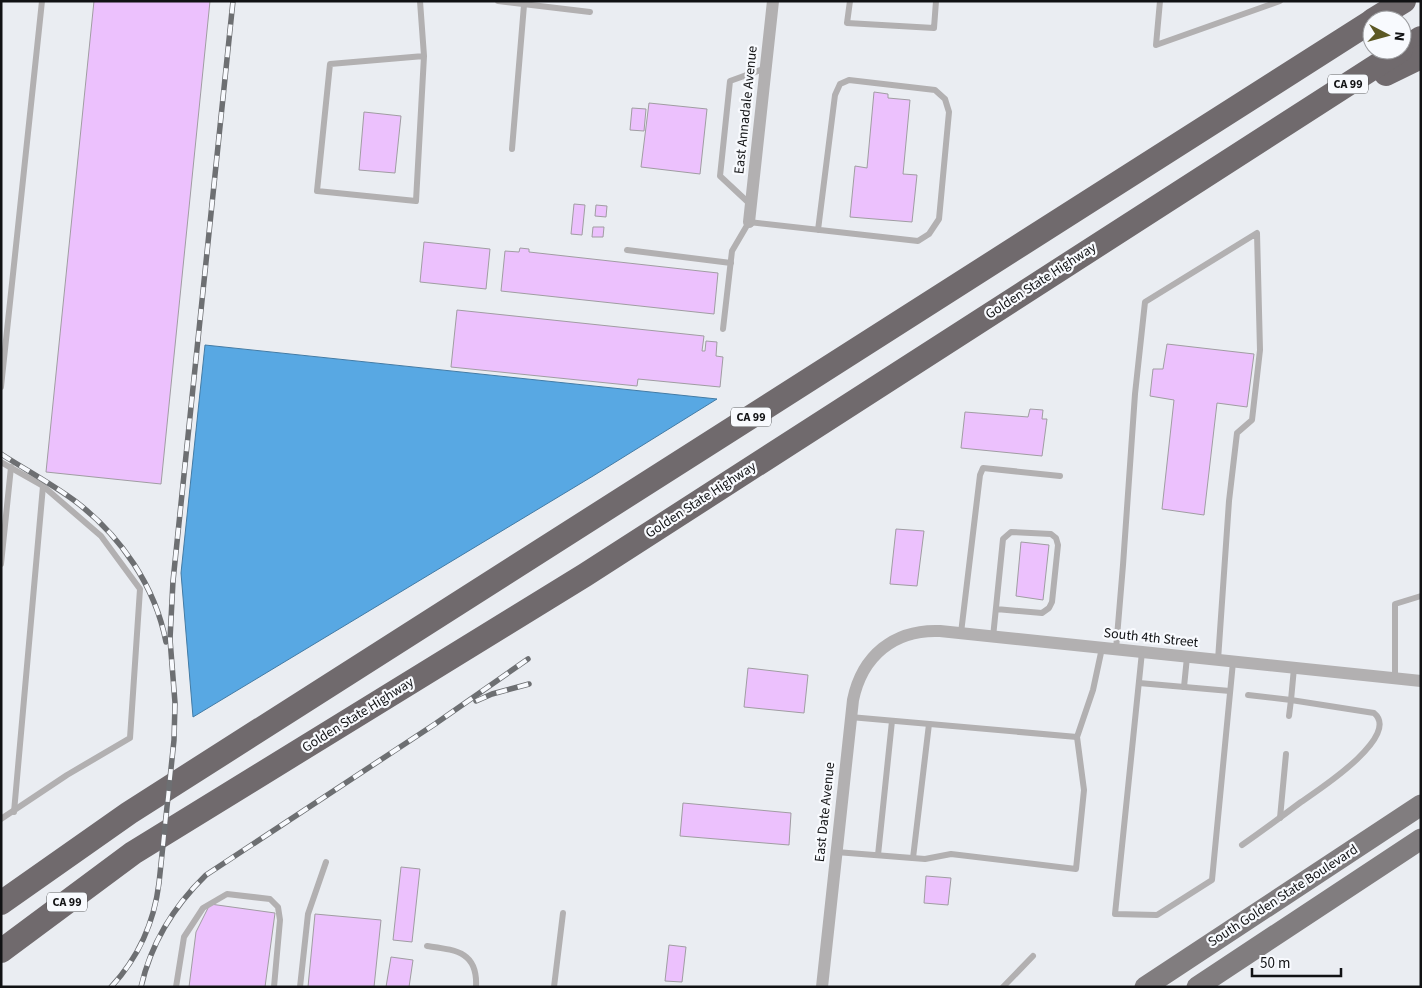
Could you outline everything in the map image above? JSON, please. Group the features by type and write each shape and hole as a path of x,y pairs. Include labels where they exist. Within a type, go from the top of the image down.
{"highway":[{"name":"CA 99","path":"1,903 129,813 1362,28"},
{"path":"1295,117 1421,57"},
{"name":"Golden State Highway","path":"1,951 133,853 585,575 1386,60"}],"main road":[{"name":"South Golden State Boulevard","path":"1145,987 1421,805"},
{"name":"South Golden State Boulevard","path":"1197,987 1421,839"}],"street":[{"name":"East Annadale Avenue","path":"750,222 773,1"},
{"name":"South 4th Street","path":"881,648 892,641 916,632 928,630 1421,681"},
{"name":"East Date Avenue","path":"822,987 850,717 855,688 858,679 881,648"}],"lane":[{"path":"1,387 42,1"},
{"path":"420,1 424,56 416,201 316,191 330,64 424,56"},
{"path":"498,1 590,12"},
{"path":"850,1 847,23 934,28 936,1"},
{"path":"1160,1 1156,45 1280,1"},
{"path":"512,149 524,5"},
{"path":"751,205 720,176 730,81 766,68"},
{"path":"723,329 732,251 750,222 818,230 918,240 930,234 939,219 949,112 945,98 935,90 849,80 840,84 835,95 818,230"},
{"path":"1116,649 1135,394 1145,302 1257,234 1260,350 1252,420 1237,433 1229,501 1218,660"},
{"path":"627,250 730,263"},
{"path":"1,462 43,486 101,536 140,589 130,738 67,775 1,820"},
{"path":"1,564 10,467"},
{"path":"961,633 980,476 983,468 1060,476"},
{"path":"14,812 43,486"},
{"path":"994,636 996,609 1003,539 1011,532 1051,534 1056,538 1058,545 1052,602 1049,608 1042,613 996,609"},
{"path":"1395,679 1395,604 1421,596"},
{"path":"836,852 925,859 951,854 1076,869 1084,790 1077,736 1093,690 1102,648"},
{"path":"1142,652 1115,914 1157,915 1212,880 1233,662"},
{"path":"1184,687 1187,657"},
{"path":"1289,716 1294,668"},
{"path":"1139,683 1230,691"},
{"path":"1242,845 1348,768 1374,741 1380,724 1378,717 1374,713 1248,695"},
{"path":"850,717 1077,736"},
{"path":"878,855 892,721"},
{"path":"913,858 929,724"},
{"path":"1280,818 1286,754"},
{"path":"300,987 308,914 326,862"},
{"path":"176,987 184,937 203,908 227,894 270,899 278,906 280,920 274,987"},
{"path":"554,987 563,913"},
{"path":"427,946 458,950 472,965 476,976 476,987"},
{"path":"1003,987 1033,956"}],"water":[{"path":"205,345 717,399 193,717 181,573"}],"building":[{"path":"94,1 210,1 161,484 46,472"},
{"path":"874,92 888,94 888,98 910,100 903,174 917,175 912,222 850,217 855,166 867,168"},
{"path":"649,103 707,109 700,174 641,167"},
{"path":"632,108 646,109 644,131 630,130"},
{"path":"364,112 401,116 395,173 359,170"},
{"path":"574,204 585,205 582,235 571,234"},
{"path":"596,205 607,206 606,217 595,216"},
{"path":"593,227 604,227 603,237 592,237"},
{"path":"424,242 490,249 486,289 420,282"},
{"path":"520,248 529,249 529,252 718,273 714,314 501,291 505,251 519,252"},
{"path":"457,310 704,336 702,351 705,351 706,341 717,342 716,356 723,357 720,387 638,379 637,386 451,367"},
{"path":"1167,344 1254,354 1247,407 1217,403 1204,515 1162,509 1174,400 1150,396 1153,369 1163,369"},
{"path":"1030,409 1043,410 1042,419 1047,419 1042,456 961,448 965,412 1028,417"},
{"path":"896,529 924,531 917,586 890,584"},
{"path":"1021,542 1049,545 1043,600 1016,596"},
{"path":"748,668 808,675 804,713 744,707"},
{"path":"683,803 791,813 789,845 680,836"},
{"path":"401,867 420,869 412,942 393,940"},
{"path":"926,876 951,878 948,905 924,903"},
{"path":"210,904 275,913 265,987 189,987 196,932"},
{"path":"315,914 381,920 374,987 308,987"},
{"path":"669,945 686,947 682,982 665,981"},
{"path":"391,957 413,960 409,987 386,987"}],"railway":[{"path":"111,987 137,952 149,926 159,883 174,740 175,703 170,639 173,581 233,1"},
{"path":"1,454 75,501 107,530 121,546 145,582 154,601 166,642"},
{"path":"141,987 151,955 165,926 184,899 206,875 435,724 528,659"},
{"path":"476,701 492,694 529,684"}]}
